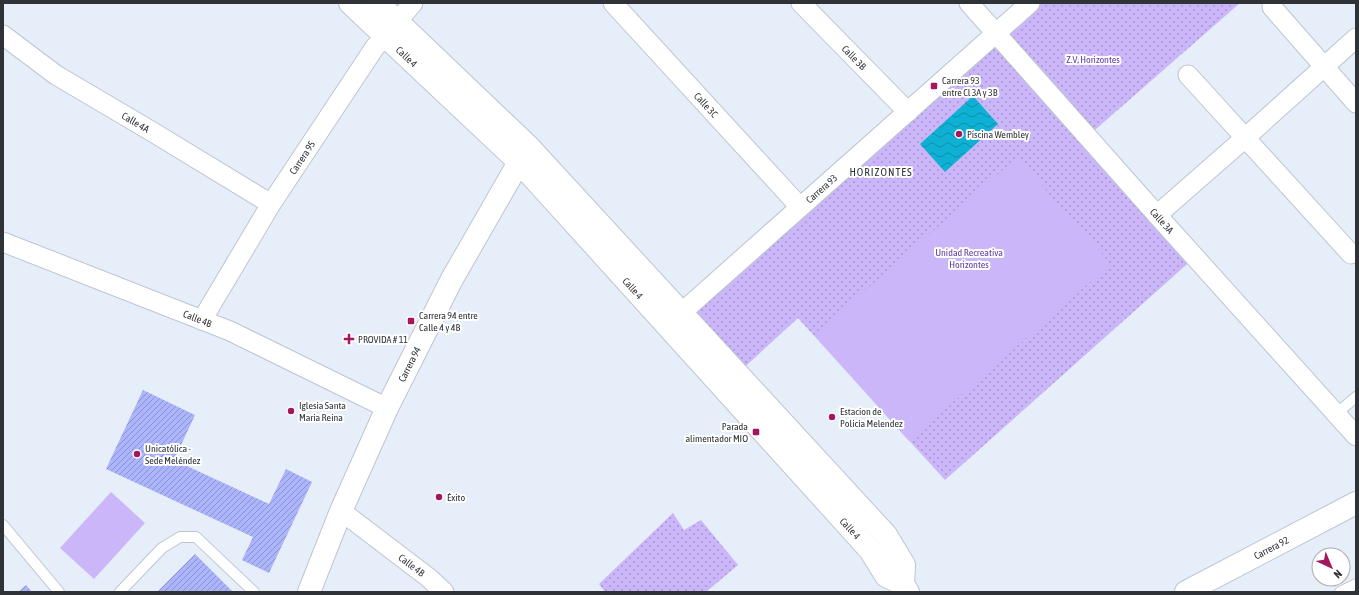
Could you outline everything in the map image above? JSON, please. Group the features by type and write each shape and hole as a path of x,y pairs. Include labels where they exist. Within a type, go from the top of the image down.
{"street":[{"name":"Calle 4","path":"350,3 391,29 524,154 674,319 870,550 886,576 906,588"},
{"name":"Calle 4","path":"378,3 391,29"},
{"name":"Carrera 95","path":"202,320 271,204 375,47 413,3"},
{"name":"Calle 3C","path":"613,3 800,207"},
{"name":"Calle 3B","path":"801,3 908,112"},
{"name":"Calle 3A","path":"969,3 1356,436"},
{"name":"Carrera 93","path":"674,319 1030,3"},
{"path":"1272,8 1356,103"},
{"name":"Calle 4A","path":"3,35 56,75 271,204"},
{"path":"1157,215 1246,138 1356,38"},
{"path":"1188,75 1351,254"},
{"name":"Carrera 94","path":"309,592 341,511 388,408 452,279 524,154"},
{"name":"Calle 4B","path":"3,242 230,332 388,408"},
{"name":"Carrera 92","path":"1186,592 1356,503"},
{"name":"Calle 4B","path":"341,511 429,578 444,592"}],"lane":[{"path":"1337,413 1356,397"},
{"path":"3,525 59,592"},
{"path":"120,592 162,548 180,537 196,537 254,592"},
{"path":"1340,592 1356,584"}],"green space":[{"name":"Unidad Recreativa Horizontes","path":"1030,3 1240,3 1088,136 1195,257 945,480 798,318 737,374 681,313"},
{"path":"1017,157 1111,264 909,441 814,335"},
{"path":"111,492 145,523 94,579 60,548"},
{"path":"673,513 684,530 701,520 738,565 706,592 605,592 599,584"}],"water":[{"name":"Piscina Wembley","path":"973,96 998,124 945,172 920,144"}],"building":[{"path":"143,390 195,415 174,460 269,504 286,469 312,482 269,573 242,560 253,537 106,469"},
{"path":"195,554 233,592 157,592"},
{"path":"26,585 32,592 18,592"}],"place":[{"name":"Carrera 93 entre Cl 3A y 3B","path":"934,86"},
{"name":"Piscina Wembley","path":"959,134"},
{"name":"Carrera 94 entre Calle 4 y 4B","path":"411,321"},
{"name":"PROVIDA # 11","path":"349,339"},
{"name":"Iglesia Santa Maria Reina","path":"291,411"},
{"name":"Estacion de Policía Melendez","path":"832,417"},
{"name":"Parada alimentador MIO","path":"756,432"},
{"name":"Unicatólica - Sede Meléndez","path":"137,454"},
{"name":"Éxito","path":"439,497"}],"district":[{"name":"HORIZONTES","path":"881,172"}],"park label":[{"name":"Z.V. Horizontes","path":"1093,59"}]}
